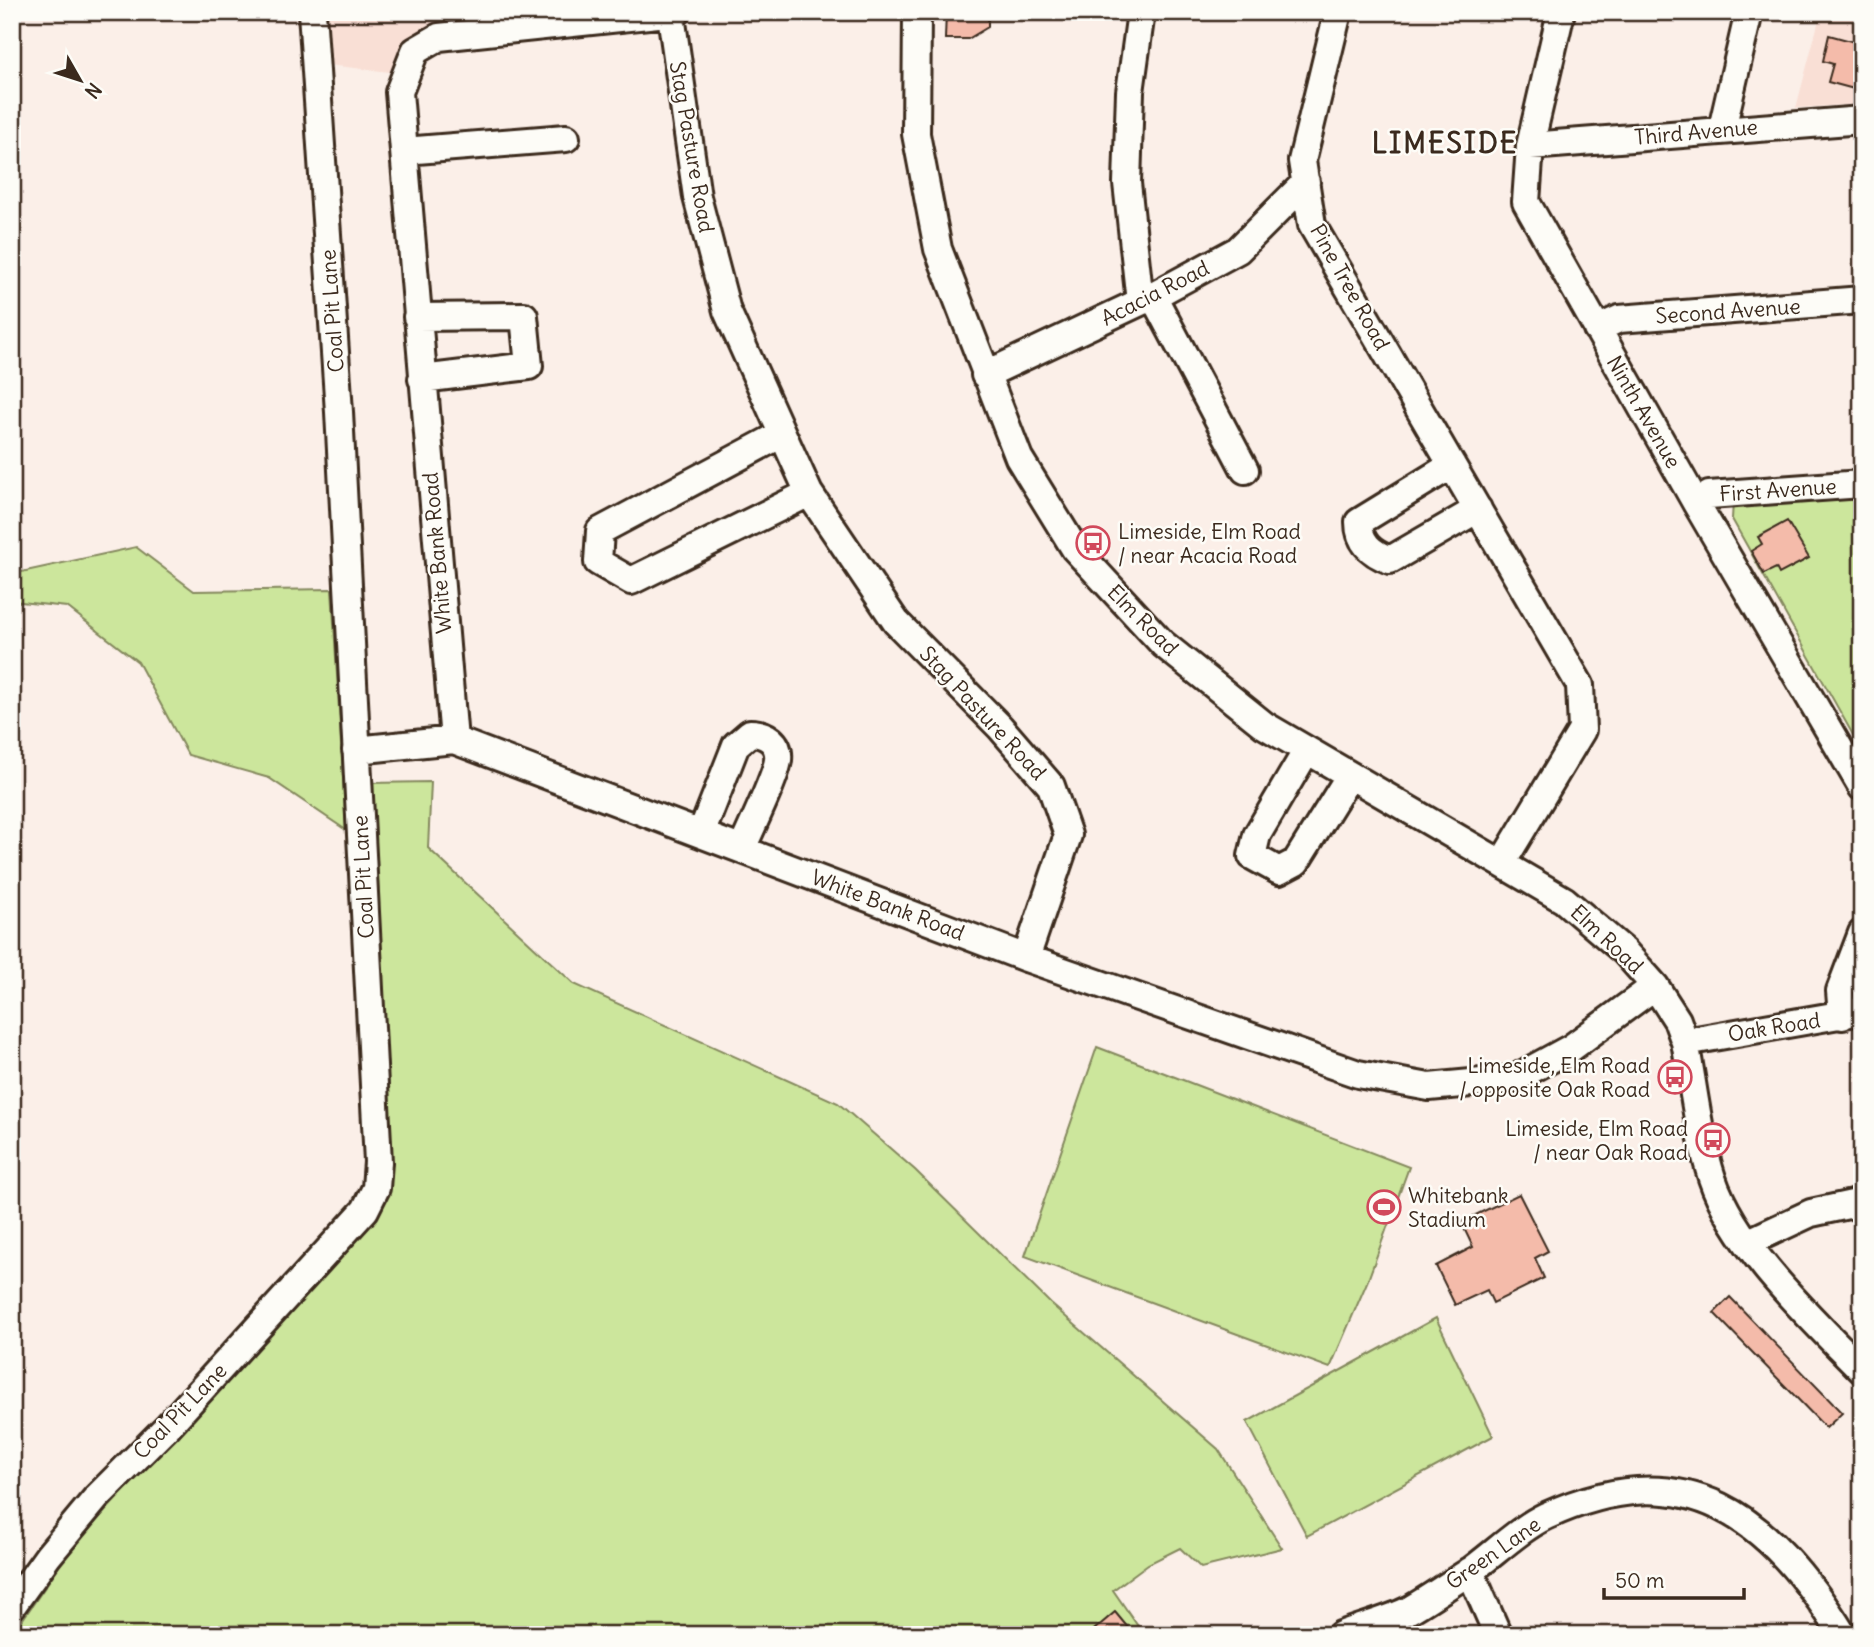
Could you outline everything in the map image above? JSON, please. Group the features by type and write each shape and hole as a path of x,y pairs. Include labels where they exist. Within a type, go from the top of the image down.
{"street":[{"name":"Coal Pit Lane","path":"12,1606 47,1556 97,1497 169,1426 356,1220 365,1210 376,1188 378,1163 339,412 312,12"},
{"name":"Elm Road","path":"917,12 916,134 938,249 1018,458 1075,549 1163,644 1264,725 1564,900 1624,951 1655,986 1677,1020 1685,1042 1712,1177 1728,1214 1796,1303 1862,1370"},
{"path":"1141,12 1130,92 1127,183 1146,299 1245,470"},
{"name":"Pine Tree Road","path":"1338,12 1303,161 1312,225 1580,685 1582,730 1502,863"},
{"name":"Ninth Avenue","path":"1562,12 1530,146 1526,202 1696,503 1862,788"},
{"path":"1721,129 1749,12"},
{"name":"White Bank Road","path":"674,14 439,37 415,51 399,92 454,740 1026,958 1358,1074 1429,1087 1514,1079 1571,1048 1655,986"},
{"name":"Stag Pasture Road","path":"674,14 697,197 727,311 809,493 896,622 1000,727 1051,786 1068,835 1026,958"},
{"name":"Third Avenue","path":"1530,146 1862,120"},
{"path":"404,151 566,138"},
{"name":"Acacia Road","path":"985,375 1146,299 1238,250 1306,182"},
{"name":"Second Avenue","path":"1597,329 1619,319 1862,300"},
{"path":"417,317 524,316 530,366 422,379"},
{"path":"782,434 600,531 598,562 631,581 809,493"},
{"path":"1452,465 1359,522 1359,536 1373,554 1390,560 1478,509"},
{"name":"First Avenue","path":"1696,503 1709,495 1862,484"},
{"path":"701,834 736,745 750,733 763,733 772,740 778,761 742,849"},
{"path":"356,750 454,740"},
{"path":"1307,750 1257,835 1252,856 1279,871 1296,862 1350,775"},
{"path":"1852,1013 1840,991 1862,933"},
{"name":"Oak Road","path":"1685,1042 1852,1013"},
{"path":"1749,1242 1811,1213 1862,1202"},
{"name":"Green Lane","path":"1341,1635 1409,1610 1470,1571 1544,1517 1608,1492 1666,1490 1718,1505 1775,1543 1814,1588 1843,1635"},
{"path":"1470,1571 1498,1635"}],"shaded area":[{"path":"327,12 556,12 489,15 427,28 405,47 399,73 328,65"},
{"path":"1821,12 1862,12 1862,104 1796,108"}],"green space":[{"path":"1862,494 1862,751 1732,519 1733,502"},
{"path":"136,547 194,591 332,589 346,830 269,778 188,755 138,662 67,607 12,601 12,574"},
{"path":"431,782 428,848 574,984 838,1103 915,1170 1051,1304 1218,1449 1282,1548 1201,1568 1180,1548 1148,1564 1113,1590 1144,1635 12,1635 71,1549 379,1210 369,783"},
{"path":"1097,1047 1409,1167 1368,1280 1330,1368 1025,1256"},
{"path":"1436,1318 1493,1436 1307,1536 1247,1422"}],"building":[{"path":"946,12 988,12 988,27 968,39 945,39"},
{"path":"1829,35 1862,44 1862,76 1858,75 1854,89 1828,82 1833,64 1823,61"},
{"path":"1787,521 1809,558 1779,574 1776,568 1764,574 1751,551 1762,544 1758,537"},
{"path":"1519,1194 1548,1251 1535,1258 1544,1278 1493,1303 1487,1290 1455,1305 1436,1266 1473,1247 1461,1222"},
{"path":"1730,1297 1842,1413 1826,1428 1714,1313"},
{"path":"1115,1612 1134,1635 1088,1635"}],"place":[{"name":"Limeside, Elm Road / near Acacia Road","path":"1093,543"},
{"name":"Limeside, Elm Road / opposite Oak Road","path":"1675,1077"},
{"name":"Limeside, Elm Road / near Oak Road","path":"1713,1140"},
{"name":"Whitebank Stadium","path":"1384,1207"}],"district":[{"name":"LIMESIDE","path":"1445,143"}]}
